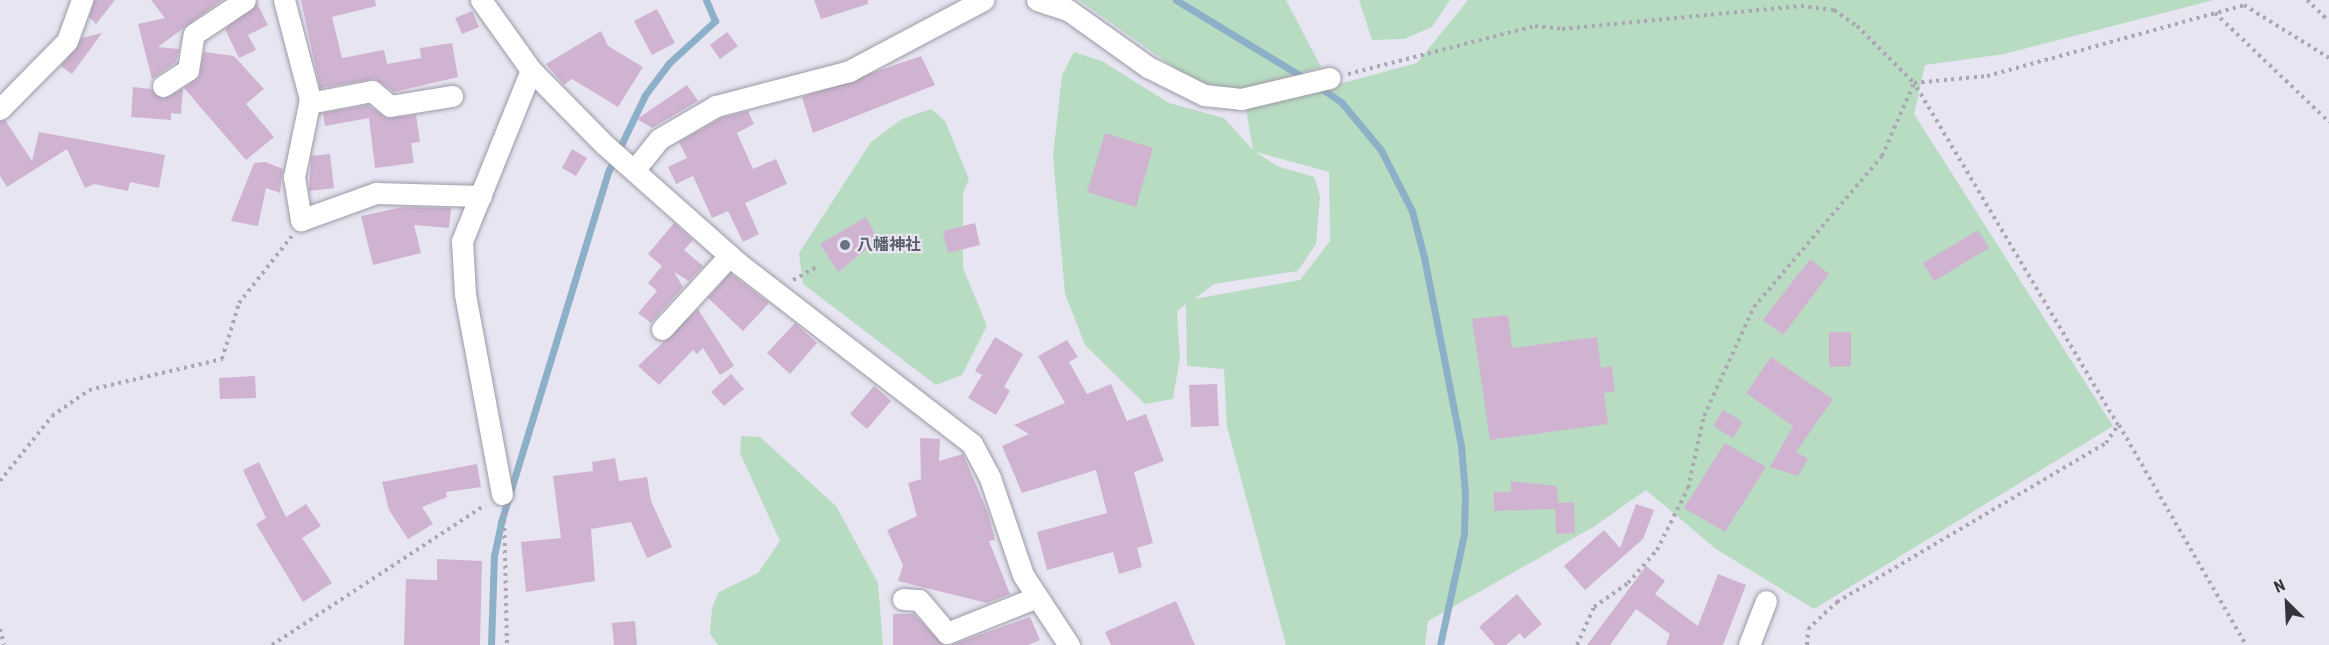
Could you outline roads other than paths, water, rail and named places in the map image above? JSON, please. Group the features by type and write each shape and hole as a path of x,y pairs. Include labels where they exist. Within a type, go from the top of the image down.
{"street":[{"path":"0,109 67,40 82,0"},
{"path":"163,86 188,70 194,34 245,0"},
{"path":"284,0 301,49 309,103 294,177 301,220 376,193 481,196"},
{"path":"481,0 531,70 605,145 730,255 972,444 990,478 1023,575 1069,645"},
{"path":"628,164 659,139 716,106 849,71 983,0"},
{"path":"1037,0 1068,10 1148,67 1204,95 1241,99 1296,88 1330,78"},
{"path":"502,494 465,294 462,241 531,70"},
{"path":"309,103 372,91 390,105 452,96"},
{"path":"662,329 730,255"},
{"path":"903,599 919,600 947,633 1037,597"},
{"path":"1749,645 1766,601"}],"waterway":[{"path":"491,645 494,556 501,522 608,172 645,95 668,64 715,21 706,0"},
{"path":"1176,0 1306,79"},
{"path":"1318,86 1342,103 1381,150 1412,211 1424,257 1461,446 1465,494 1464,534 1440,645"}],"place":[{"name":"八幡神社","path":"845,245"}]}
